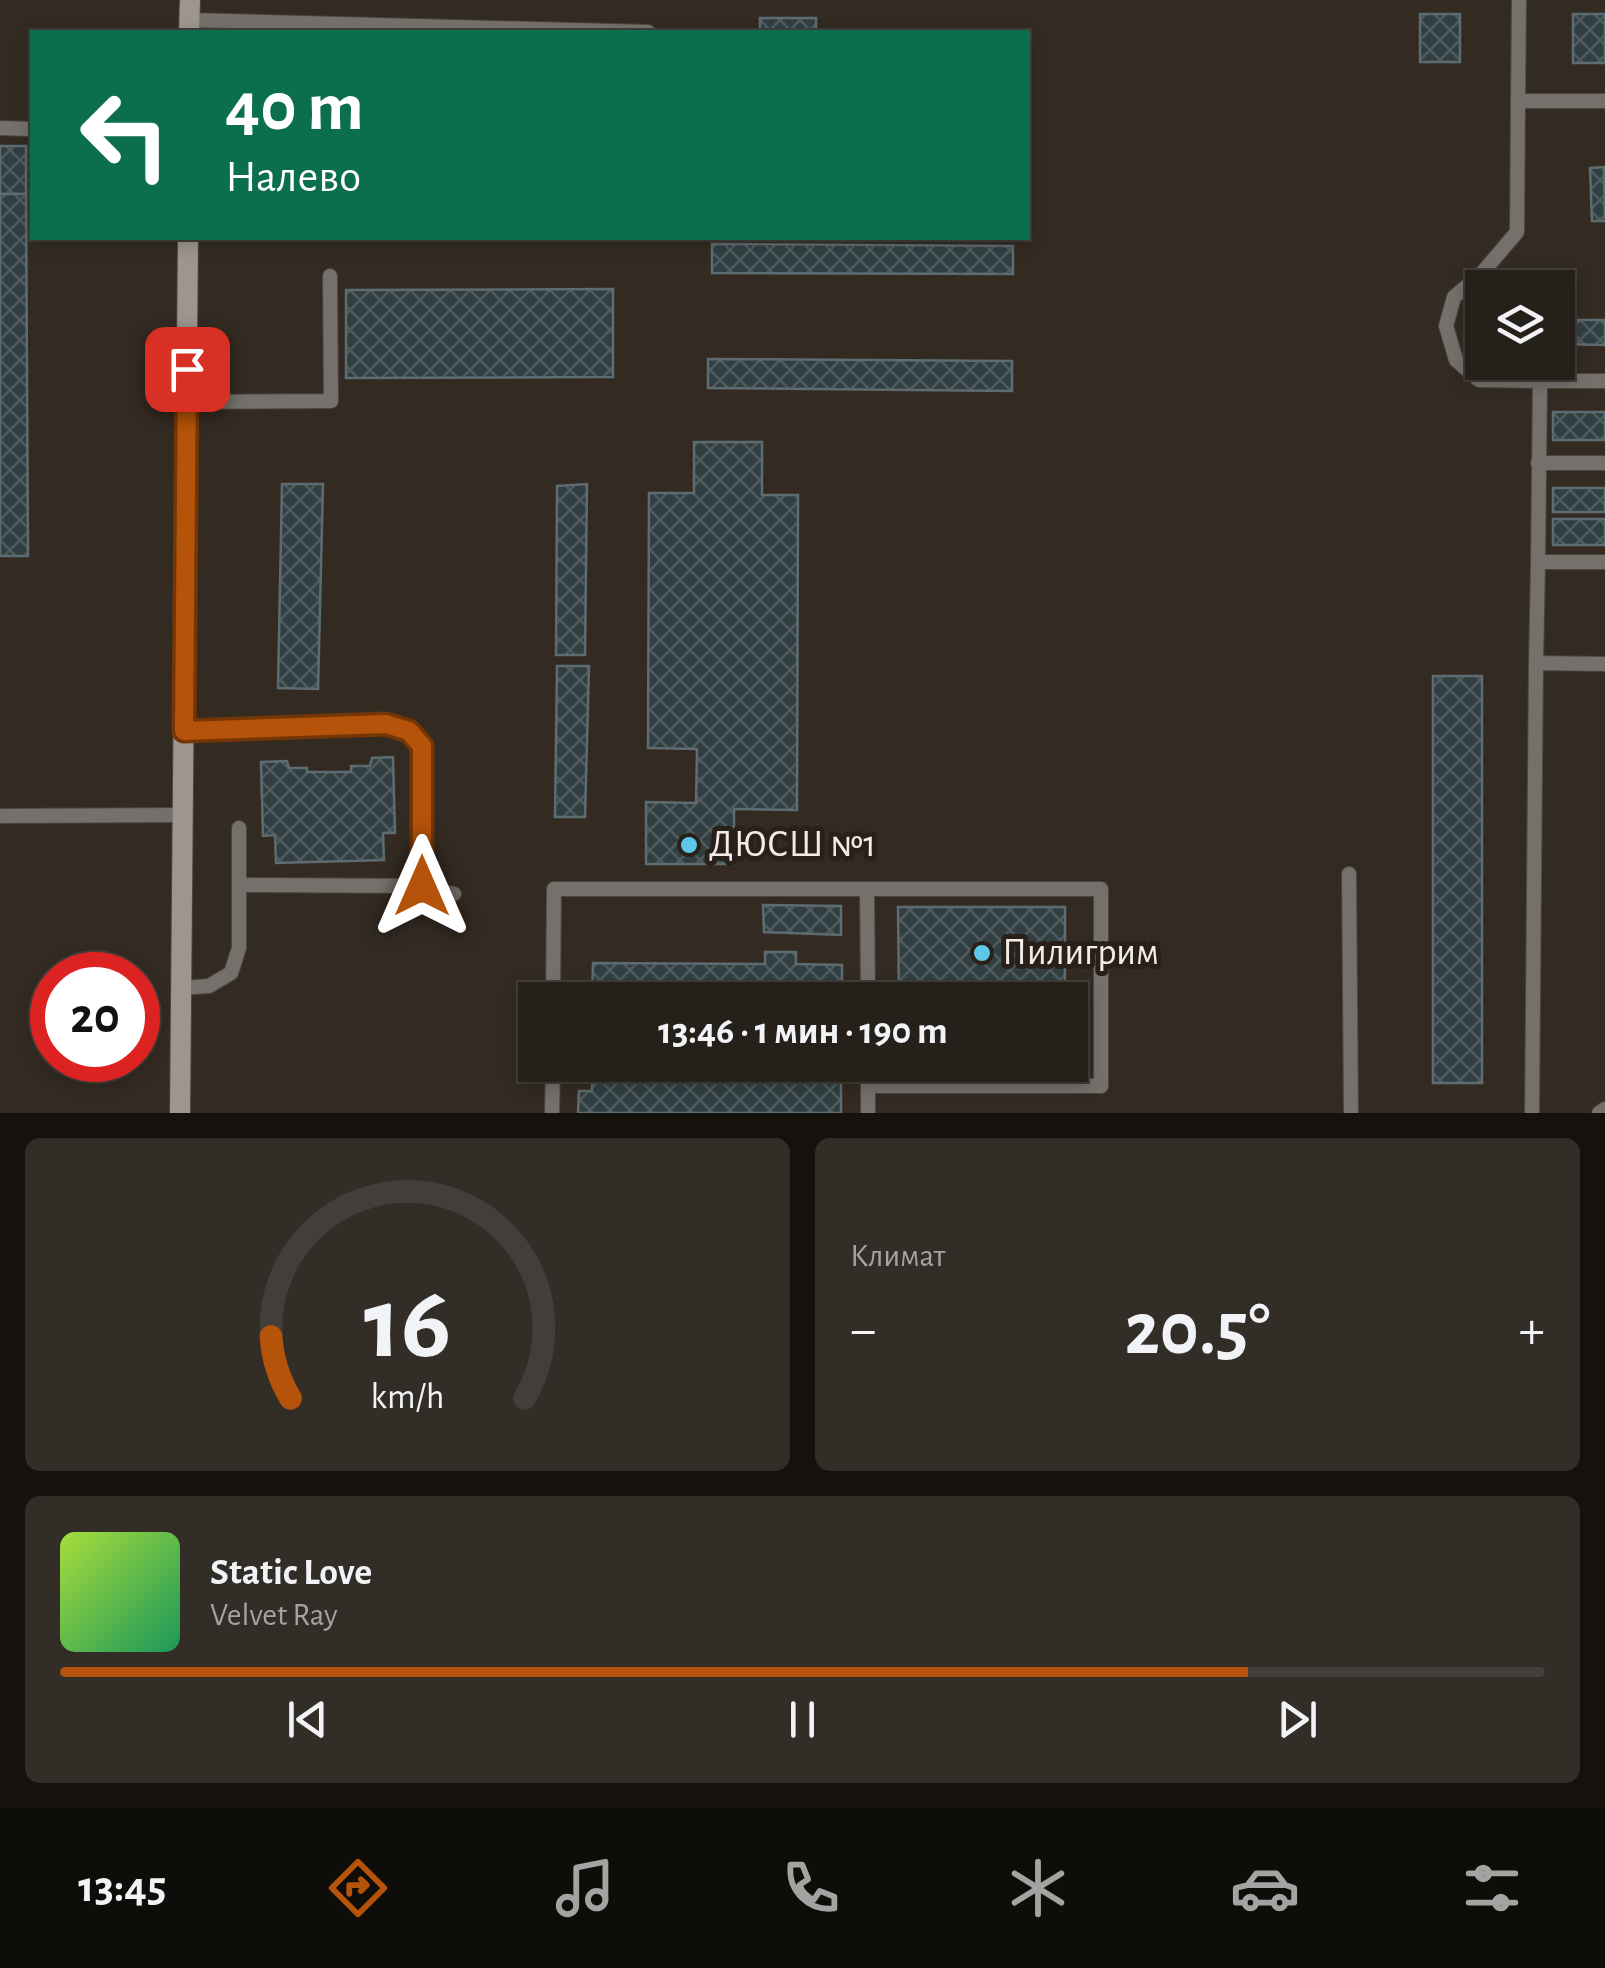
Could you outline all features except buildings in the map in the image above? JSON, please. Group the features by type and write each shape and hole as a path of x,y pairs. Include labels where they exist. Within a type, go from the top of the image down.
{"main road":[{"path":"180,1113 188,240"}],"lane":[{"path":"1518,0 1517,232 1482,274 1454,296 1446,326 1456,360 1479,380 1605,382"},
{"path":"190,18 583,30"},
{"path":"1518,100 1605,100"},
{"path":"0,128 30,129"},
{"path":"187,402 331,401 330,276"},
{"path":"1532,1113 1540,382"},
{"path":"1538,462 1605,462"},
{"path":"1538,562 1605,562"},
{"path":"1536,662 1605,664"},
{"path":"184,731 386,724 409,731 422,746 422,886"},
{"path":"0,816 183,816"},
{"path":"182,988 209,986 231,973 239,948 239,828"},
{"path":"1349,874 1350,1113"},
{"path":"239,885 422,886 454,894"},
{"path":"867,889 868,982"},
{"path":"553,982 554,890 1101,889 1101,1086 868,1086"},
{"path":"552,1113 553,1082"},
{"path":"868,1082 868,1113"}],"place":[{"name":"ДЮСШ №1","path":"689,845"},
{"name":"Пилигрим","path":"982,953"}],"route":[{"path":"187,369 184,731 386,724 409,731 422,746 422,886"}]}
